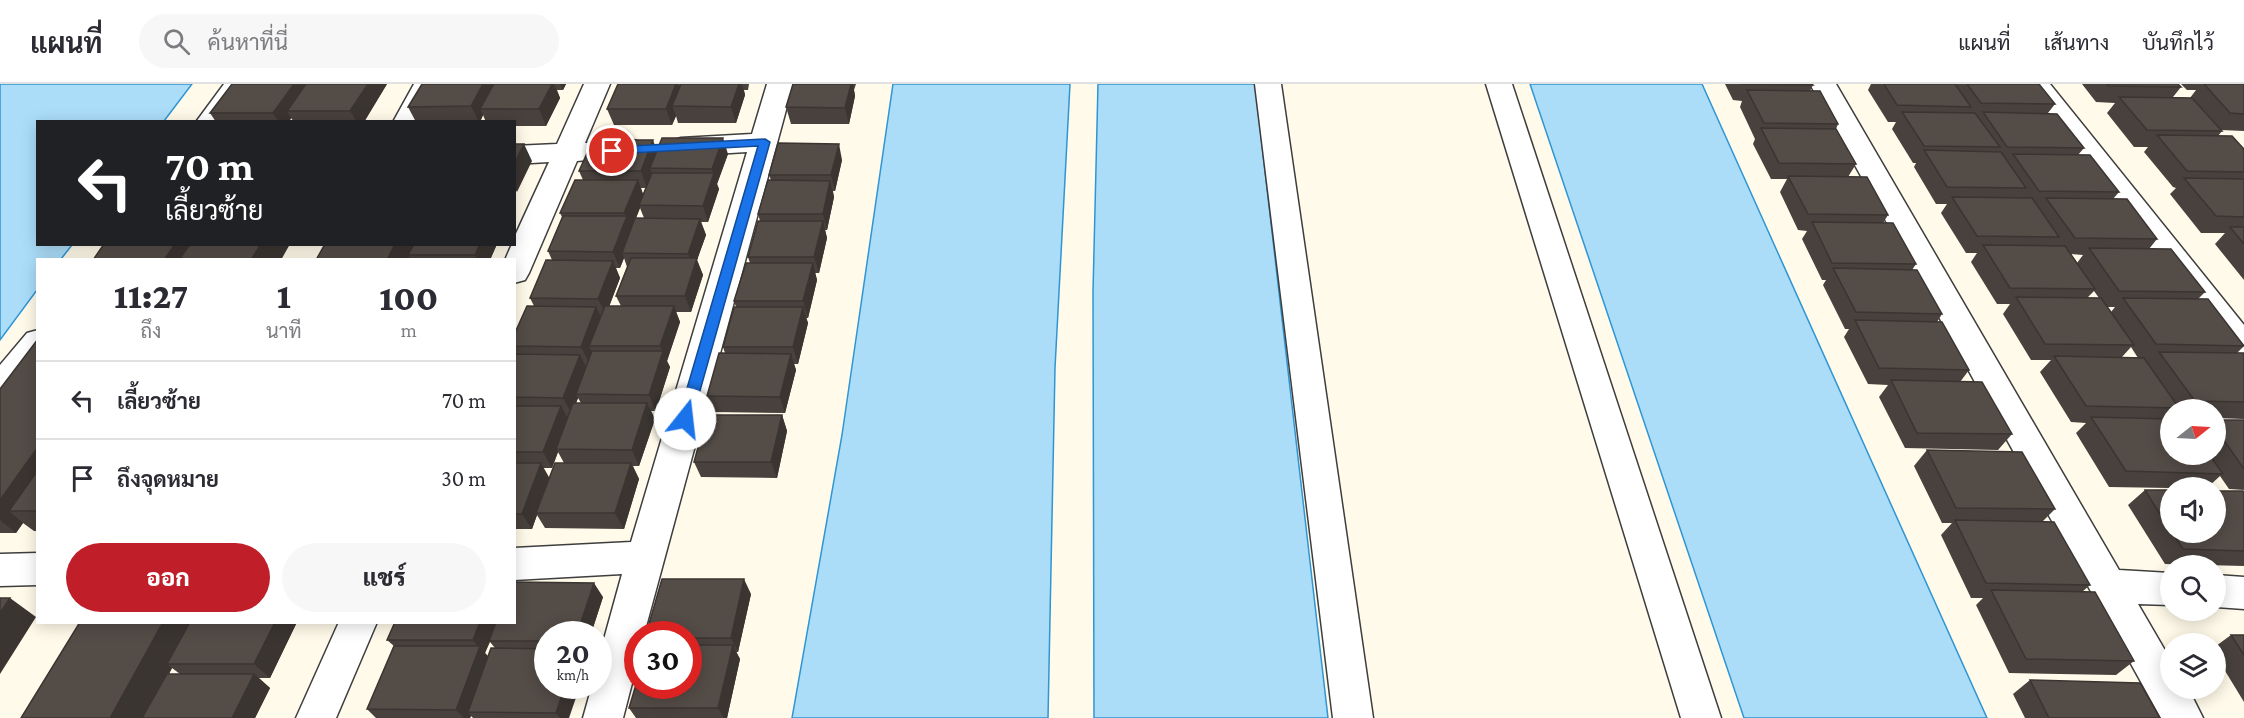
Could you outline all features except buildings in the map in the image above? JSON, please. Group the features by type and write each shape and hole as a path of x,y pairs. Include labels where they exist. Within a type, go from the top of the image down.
{"street":[{"path":"210,120 237,84"},
{"path":"407,120 427,84"},
{"path":"516,269 597,84"},
{"path":"603,718 645,557 780,84"},
{"path":"1268,84 1353,718"},
{"path":"1499,84 1701,718"},
{"path":"1823,84 2183,718"},
{"path":"2036,84 2244,347"},
{"path":"516,155 765,142"},
{"path":"0,388 36,343"},
{"path":"516,564 645,557"},
{"path":"0,570 36,569"},
{"path":"2108,586 2160,589"},
{"path":"2226,592 2244,593"},
{"path":"316,718 357,624"}],"water":[{"path":"0,84 192,84 165,120 36,120 36,246 71,246 62,258 36,258 36,291 0,340"},
{"path":"893,84 1070,84 1055,368 1048,718 792,718 842,435"},
{"path":"1098,84 1255,84 1328,718 1094,718 1093,292"},
{"path":"1530,84 1702,84 1987,718 1744,718"}],"route":[{"path":"612,151 765,142 685,419"}]}
